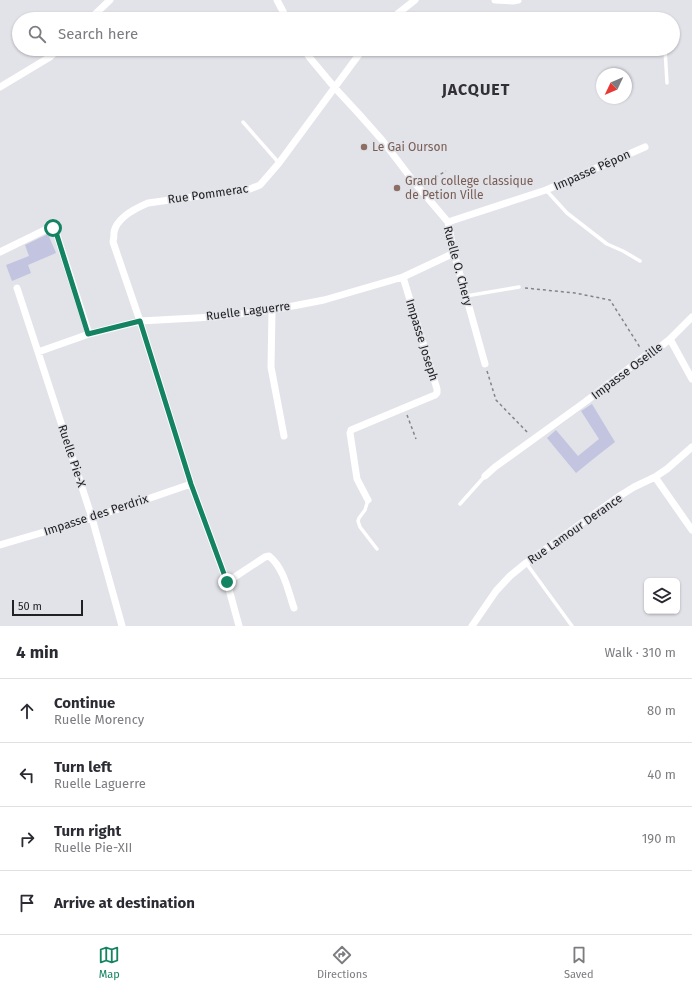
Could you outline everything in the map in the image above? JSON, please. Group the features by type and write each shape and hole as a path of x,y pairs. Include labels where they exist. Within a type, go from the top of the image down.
{"street":[{"path":"97,12 110,0"},
{"path":"277,0 283,12"},
{"path":"400,12 415,0"},
{"path":"495,0 518,0"},
{"path":"0,87 50,56"},
{"name":"Ruelle O. Chery","path":"309,56 335,88 382,140 418,187 448,222 454,253 485,364"},
{"name":"Rue Pommerac","path":"239,626 227,582 191,484 114,242 114,230 119,222 134,209 148,203 250,189 260,185 280,163 358,56"},
{"name":"Impasse Pépon","path":"448,222 546,190 645,147"},
{"path":"0,252 50,227 55,229 88,334"},
{"name":"Ruelle Laguerre","path":"38,352 88,334 140,321 214,317 272,310 324,300 403,277 454,253"},
{"name":"Impasse Joseph","path":"368,500 357,479 350,433 351,430 437,393 403,277"},
{"name":"Ruelle Pie-X","path":"16,288 92,518 121,626"},
{"path":"272,310 271,367 284,436"},
{"name":"Impasse Oseille","path":"485,476 495,467 534,440 645,356 670,339 692,317"},
{"path":"670,339 692,379"},
{"name":"Rue Lamour Derance","path":"472,626 496,591 510,576 618,497 667,469 692,447"},
{"path":"655,477 692,530"},
{"name":"Impasse des Perdrix","path":"0,545 92,518 191,484"},
{"path":"227,582 269,556 281,571 294,608"}],"lane":[{"path":"665,56 667,83"},
{"path":"243,122 280,163"},
{"path":"546,190 567,213 606,244 623,250 640,261"},
{"path":"466,296 519,287"},
{"path":"460,504 485,476"},
{"name":"Impasse Joseph","path":"368,500 365,510 358,518 358,521 360,527 377,549"},
{"path":"526,563 572,626"}],"path":[{"path":"418,187 446,171"},
{"path":"519,287 575,293 610,300 645,356"},
{"path":"485,364 496,400 534,440"},
{"path":"404,407 416,439"}],"building":[{"path":"48,234 56,253 28,265 31,273 12,281 6,265 29,256 25,245"},
{"path":"592,404 615,442 576,473 547,438 556,430 578,456 599,439 581,411"}],"place":[{"name":"Le Gai Ourson","path":"364,147"},
{"name":"Grand college classique de Petion Ville","path":"397,188"}],"district":[{"name":"JACQUET","path":"476,89"}],"route":[{"path":"53,228 55,229 88,334 140,321 191,484 227,582"}]}
